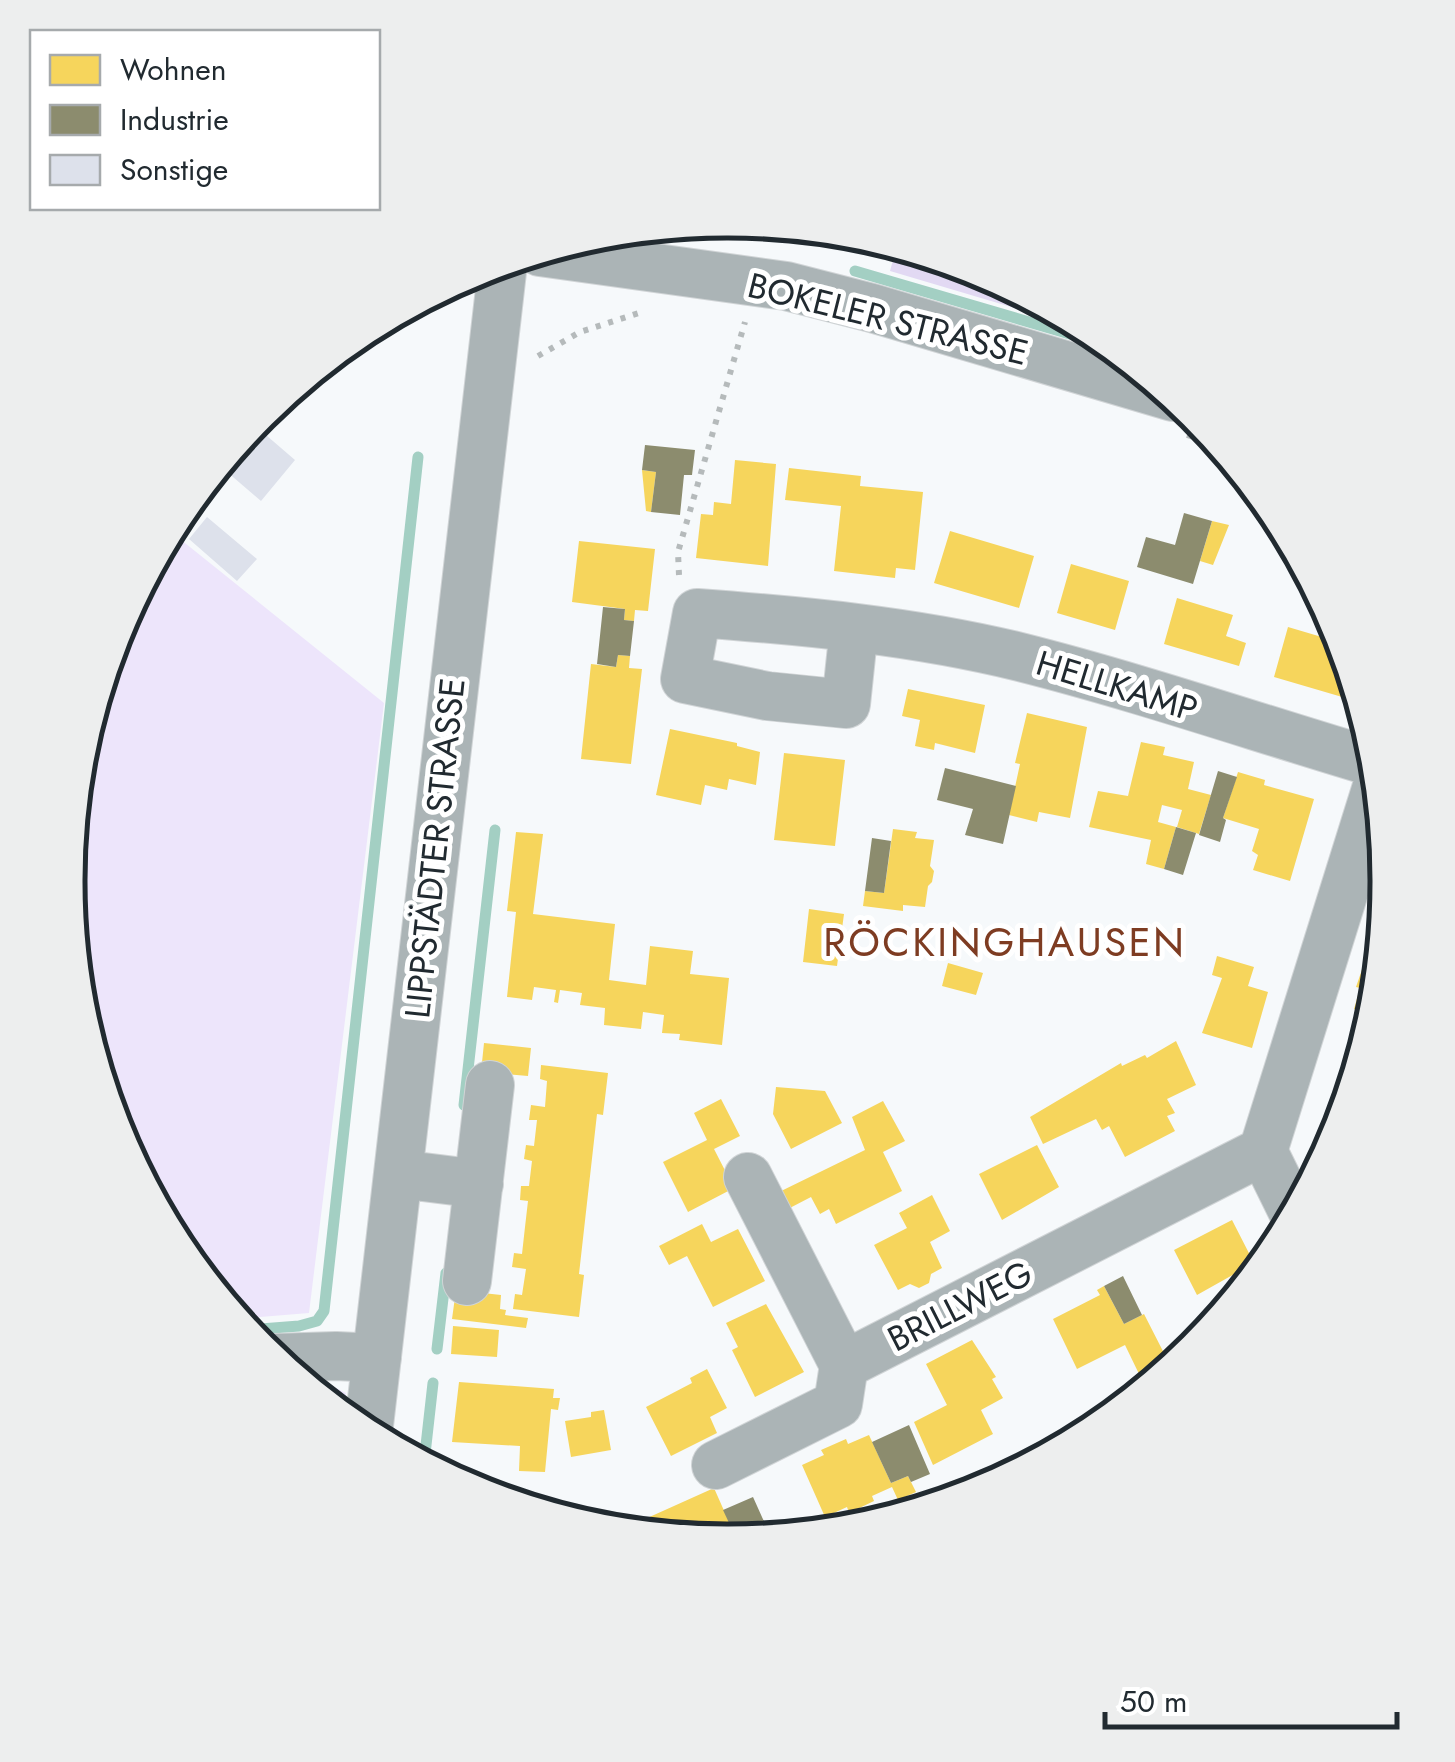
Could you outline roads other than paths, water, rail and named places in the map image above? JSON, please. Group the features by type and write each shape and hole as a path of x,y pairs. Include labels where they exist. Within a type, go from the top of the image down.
{"street":[{"name":"BOKELER STRASSE","path":"575,257 786,286 872,308 1166,412"},
{"name":"LIPPSTÄDTER STRASSE","path":"370,1415 501,280"},
{"name":"HELLKAMP","path":"854,628 846,704 767,696 685,679 697,613 854,628 918,636 1020,657 1358,758"},
{"path":"1286,1198 1263,1152 1367,819"},
{"path":"466,1281 490,1085"},
{"name":"BRILLWEG","path":"748,1177 844,1365 1263,1152"},
{"path":"399,1174 479,1184"},
{"path":"297,1357 377,1358"},
{"path":"716,1464 838,1404 844,1365"}],"waterway":[{"path":"855,271 1057,330"},
{"path":"267,1328 317,1321 324,1311 418,457"},
{"path":"464,1105 495,830"},
{"path":"437,1349 446,1273"},
{"path":"426,1448 433,1383"}],"district":[{"name":"RÖCKINGHAUSEN","path":"1005,942"}]}
